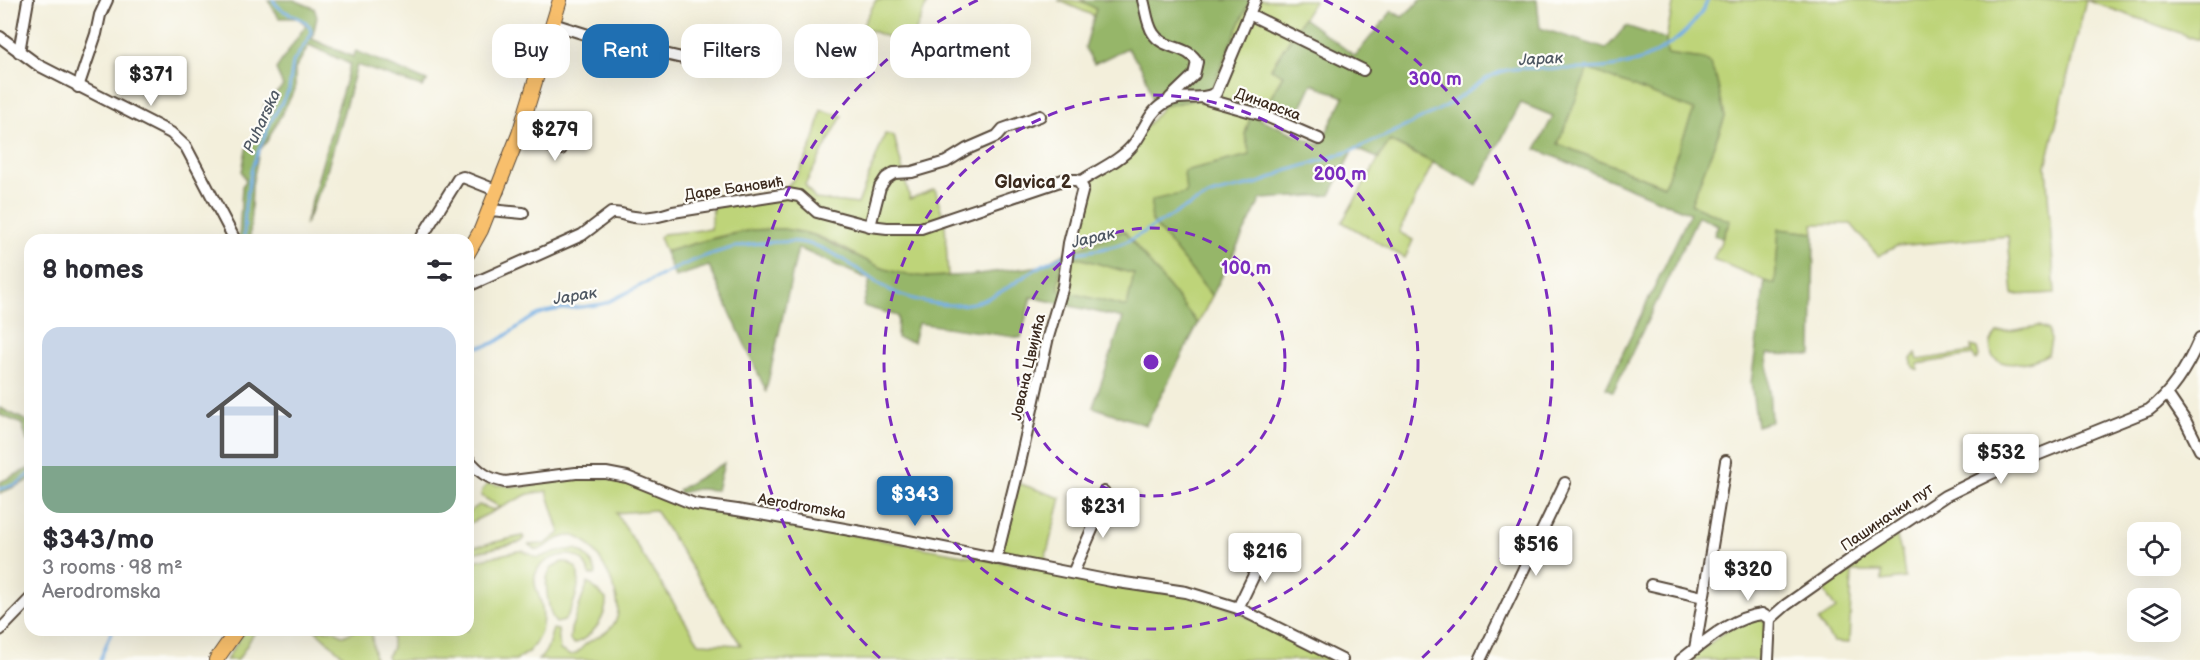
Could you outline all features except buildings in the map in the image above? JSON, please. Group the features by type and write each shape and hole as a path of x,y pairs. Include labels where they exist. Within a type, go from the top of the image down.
{"main road":[{"path":"553,24 560,0"},
{"path":"474,243 498,191 536,78"},
{"path":"216,660 233,636"}],"street":[{"path":"19,52 28,0"},
{"path":"78,87 100,15 107,0"},
{"path":"1080,182 1125,153 1152,113 1194,75 1197,62 1191,54 1168,44 1153,33 1143,0"},
{"path":"1165,103 1180,96 1206,99 1216,93 1255,0"},
{"path":"1249,14 1363,70"},
{"path":"570,29 604,40 681,56"},
{"path":"0,37 38,65 171,133 186,147 232,234"},
{"name":"Динарска","path":"1206,99 1266,116 1319,139"},
{"path":"870,226 880,187 886,178 894,173 912,172 946,162 967,149 997,136 1003,129 1040,116"},
{"path":"516,142 539,143 561,149 567,134"},
{"path":"424,234 458,179 463,177 498,191"},
{"name":"Даре Бановић","path":"474,283 582,235 610,213 615,212 639,218 660,216 672,212 788,194 799,196 817,212 870,226 921,228 1064,180 1080,182"},
{"name":"Јована Цвијића","path":"996,559 1018,473 1048,337 1063,286 1069,243 1083,191 1080,182"},
{"path":"490,210 524,213"},
{"name":"Пашиначки пут","path":"1770,619 1786,604 1945,496 1992,473 2149,410 2167,394 2185,369 2200,338"},
{"path":"2167,394 2186,422 2200,450"},
{"path":"1695,649 1726,461"},
{"name":"Aerodromska","path":"474,465 483,475 505,482 576,473 606,473 627,477 694,504 873,534 1111,581 1186,592 1238,608 1342,660"},
{"path":"1480,660 1565,483"},
{"path":"1073,573 1098,516 1099,502 1104,492"},
{"path":"1238,608 1267,548 1273,548 1290,556"},
{"path":"1651,585 1703,597"},
{"path":"0,630 24,605"},
{"path":"1681,660 1714,635 1744,619 1762,614 1770,619 1768,660"}],"green space":[{"path":"268,0 294,0 314,8 317,17 312,39 353,57 356,51 427,81 422,87 357,65 324,181 305,225 350,64 309,45 295,69 295,89 267,141 259,151 252,185 250,234 239,234 242,186 246,181 242,172 246,149 256,139 262,125 264,105 283,86 276,69 306,25 298,18 279,18"},
{"path":"876,0 928,0 919,24 890,24 890,38 878,33 878,24 864,24"},
{"path":"1058,0 1083,2 1096,9 1094,16"},
{"path":"1081,0 1250,0 1208,97 1154,108 1145,76 1127,48 1094,64 1085,48 1096,9"},
{"path":"1250,0 1315,0 1271,68 1283,74 1264,110 1208,97"},
{"path":"1421,0 1537,0 1540,28 1606,49 1626,26 1666,39 1667,54 1703,59 1709,62 1716,78 1725,117 1691,204 1730,221 1722,238 1714,235 1718,225 1698,216 1613,392 1606,388 1690,213 1536,149 1553,116 1521,103 1477,185 1390,141 1378,158 1354,148 1330,195 1261,199 1212,296 1151,220 1152,200 1186,193 1184,171 1250,155 1245,134 1251,115 1320,145 1344,97 1312,84 1293,124 1264,110 1283,75 1271,69 1303,18 1355,56 1392,11 1402,17","holes":["1588,69 1694,110 1664,186 1558,144"]},
{"path":"1674,0 2086,0 2046,166 2055,293 2013,295 2008,236 1897,246 1878,256 1851,224 1813,224 1814,233 1779,229 1775,285 1713,259 1730,222 1691,204 1725,117 1716,78 1709,62 1703,59 1666,54 1666,39"},
{"path":"2086,0 2200,0 2199,40"},
{"path":"1588,68 1695,110 1665,186 1558,144"},
{"path":"1197,99 1251,115 1245,134 1250,155 1184,171 1187,193 1151,220 1212,296 1198,324 1124,231 1072,251 1090,180 1119,160 1164,105"},
{"path":"821,110 842,116 805,185 815,199 858,204 885,134 894,136 910,199 935,189 945,223 948,276 916,277 894,272 871,263 826,239 777,229 739,232 665,252 659,237 663,234 711,229 713,207 764,198 785,188 801,169 807,157"},
{"path":"1389,141 1433,163 1399,232 1413,240 1405,258 1342,222"},
{"path":"784,229 813,235 882,268 906,275 930,277 970,275 1041,266 1058,256 1124,231 1198,324 1146,425 1093,407 1123,318 1031,297 1021,338 918,323 913,342 897,338 898,316 863,306 870,280 798,248 766,391 709,266 675,277 665,252 752,230","holes":["1072,256 1134,274 1127,307 1059,290 1060,260"]},
{"path":"1779,229 1814,233 1812,355 1767,354 1771,421 1757,426 1751,383 1765,281 1775,284"},
{"path":"1072,256 1135,274 1127,307 1058,290 1060,259"},
{"path":"2039,326 2048,330 2051,340 2048,354 2035,360 2011,364 1992,356 1990,342 1997,333"},
{"path":"1971,346 1977,348 1979,356 1975,360 1973,355 1918,364 1918,370 1913,367 1911,359 1916,353 1918,360 1972,352"},
{"path":"0,408 24,420 24,431 22,424 0,415"},
{"path":"724,463 717,490 697,489 680,493 678,490"},
{"path":"24,471 24,483 0,493 0,482"},
{"path":"582,476 624,480 726,512 1189,596 1226,606 1334,660 538,660 547,650 553,629 558,630 560,650 569,655 577,653 587,643 603,634 616,620 617,599 607,571 591,547 582,539 573,536 563,537 539,550 529,545 545,544 560,533 547,491 528,494 474,521 474,509 479,505 494,510 500,507 481,496 482,490 488,484 522,487","holes":["655,510 741,645 699,643 616,513"]},
{"path":"1018,483 1061,498 1044,564 1003,556 1001,547"},
{"path":"1896,535 1902,554 1905,578 1882,581 1882,572 1852,572 1849,643 1833,642 1818,621 1836,609 1821,586"},
{"path":"523,536 524,539 521,542 474,553 474,547"},
{"path":"576,549 583,553 593,565 596,573 590,575 581,559 569,555 554,557 537,570 535,587 543,612 543,621 539,637 523,656 515,660 388,660 387,656 392,649 392,636 474,636 474,561 518,551 538,558 558,551"},
{"path":"562,562 567,562 576,568 578,588 574,603 564,621 556,623 549,607 547,579 552,568"},
{"path":"588,582 606,599 606,606 601,620 592,632 574,644 570,640 571,629"},
{"path":"1761,618 1766,622 1764,660 1687,660 1731,628"},
{"path":"241,636 252,636 238,660 226,660"},
{"path":"322,636 372,636 375,660 348,660"}],"waterway":[{"name":"Puharska","path":"244,234 245,206 252,167 271,121 289,90 293,62 311,35 307,23 283,11 273,0"},
{"name":"Јарак","path":"474,347 496,342 528,320 545,312 606,303 688,263 730,248 753,244 800,242 812,245 832,253 900,295 938,304 973,303 996,294 1058,258 1123,243 1214,194 1261,182 1286,171 1369,143 1446,106 1488,78 1503,71 1523,68 1603,68 1632,63 1645,58 1671,44 1682,34 1692,24 1708,0"},
{"name":"Puharska","path":"0,489 17,484 24,479"},
{"name":"Јарак","path":"100,660 110,636"}],"district":[{"name":"Glavica 2","path":"1033,182"}]}
